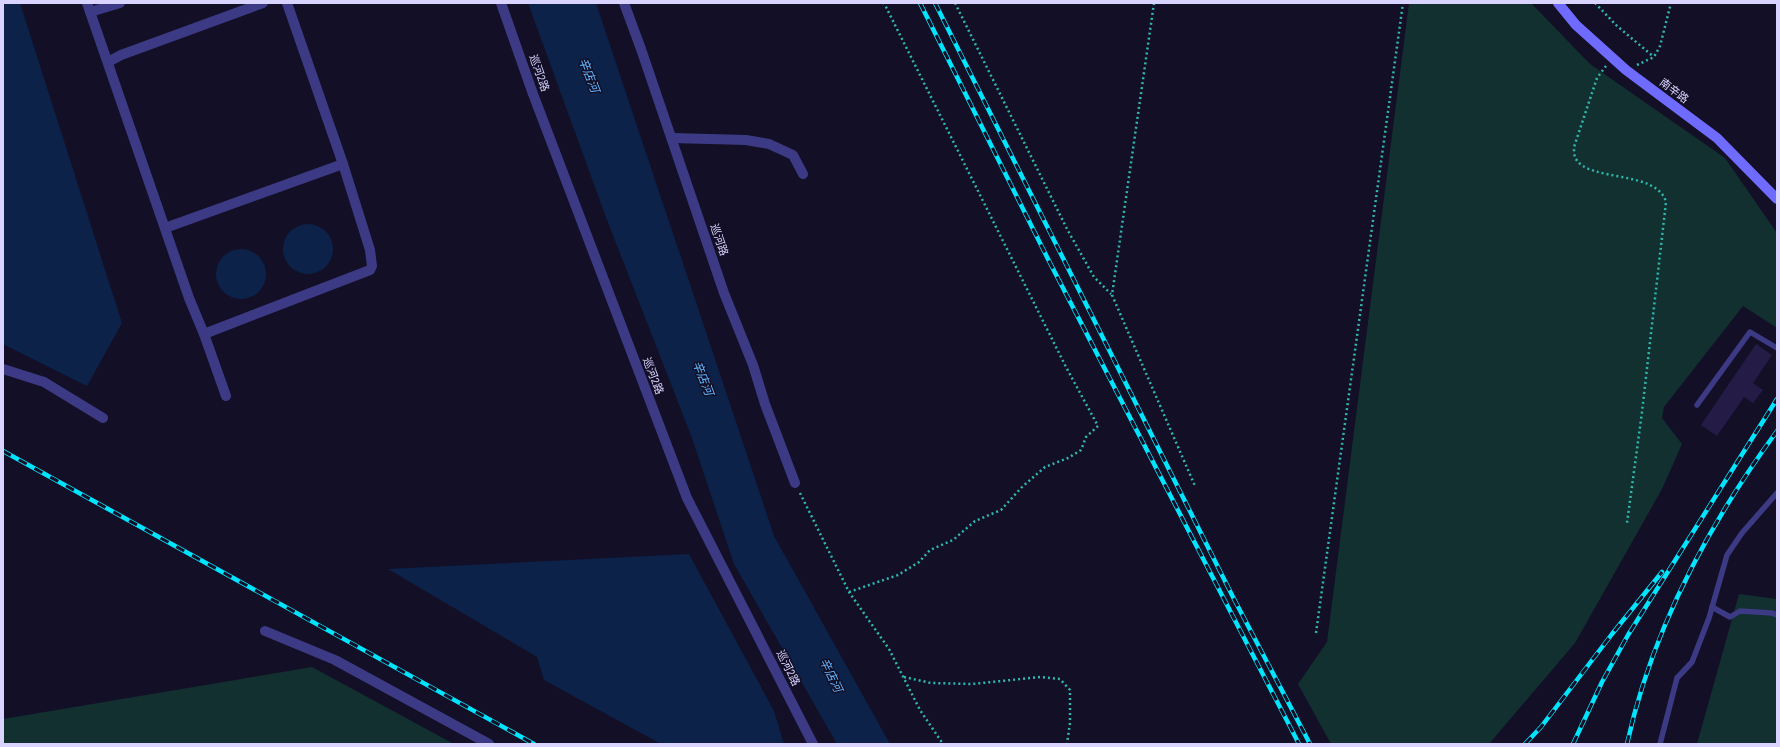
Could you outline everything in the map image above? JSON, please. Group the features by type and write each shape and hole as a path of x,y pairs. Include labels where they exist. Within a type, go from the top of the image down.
{"main road":[{"name":"南辛路","path":"1558,3 1576,25 1626,70 1717,138 1777,199"}],"street":[{"path":"120,3 89,8 189,298 204,334 226,396"},
{"path":"108,62 121,55 263,3"},
{"path":"204,334 370,270 372,266 370,250 343,164 287,3"},
{"name":"巡河2路","path":"501,3 533,94 687,498 813,744"},
{"name":"巡河路","path":"624,3 642,49 724,293 753,365 765,404 795,483"},
{"path":"672,138 746,140 769,144 793,155 803,174"},
{"path":"165,228 343,164"},
{"path":"3,370 44,382 103,418"},
{"path":"265,631 335,660 489,744"}],"lane":[{"path":"1697,405 1750,332 1777,348"},
{"path":"1660,744 1676,678 1692,662 1712,607 1727,555 1742,533 1777,493"},
{"path":"1712,607 1730,617 1740,611 1772,612 1777,615"}],"path":[{"path":"849,592 898,575 919,562 930,550 953,540 975,521 1001,510 1022,487 1045,467 1068,458 1081,450 1086,437 1098,426 1066,367 884,3"},
{"path":"955,3 1067,229 1094,277 1112,295 1195,486"},
{"path":"1112,295 1154,3"},
{"path":"1316,633 1403,3"},
{"path":"1595,3 1616,26 1654,57"},
{"path":"1626,70 1654,57 1660,46 1671,3"},
{"path":"1612,58 1597,78 1574,147 1575,158 1579,164 1595,171 1650,184 1664,194 1666,202 1642,412 1627,523"},
{"path":"795,483 849,592 889,649 920,710 943,744"},
{"path":"904,677 931,683 972,684 1041,677 1060,679 1070,690 1070,724 1068,744"}],"green space":[{"path":"1409,3 1531,3 1590,64 1725,158 1777,233 1777,328 1743,306 1664,407 1662,418 1682,444 1662,489 1575,643 1489,744 1331,744 1298,684 1327,642"},
{"path":"1739,594 1777,599 1777,744 1697,744"},
{"path":"312,667 454,744 3,744 3,719"}],"water":[{"path":"3,3 20,3 122,323 87,386 3,344"},
{"name":"辛店河","path":"528,3 596,3 774,536 890,744 837,744 734,564 692,438 607,220"},
{"path":"308,224 318,226 326,231 331,239 333,249 331,259 326,267 318,272 308,274 298,272 290,267 285,259 283,249 285,239 290,231 298,226"},
{"path":"241,249 251,251 259,256 264,264 266,274 264,284 259,292 251,297 241,299 231,297 223,292 218,284 216,274 218,264 223,256 231,251"},
{"path":"689,554 774,711 784,744 661,744 544,680 537,657 388,569"}],"building":[{"path":"1756,344 1772,355 1753,383 1763,390 1753,403 1744,397 1717,436 1701,425"}],"railway":[{"path":"920,3 1049,261 1299,744"},
{"path":"935,3 1234,599 1310,744"},
{"path":"1573,744 1602,682 1628,635 1777,399"},
{"path":"1627,744 1651,660 1667,620 1686,580 1706,541 1728,504 1777,431"},
{"path":"3,451 534,744"},
{"path":"1525,744 1541,727 1612,634 1662,572"}]}
